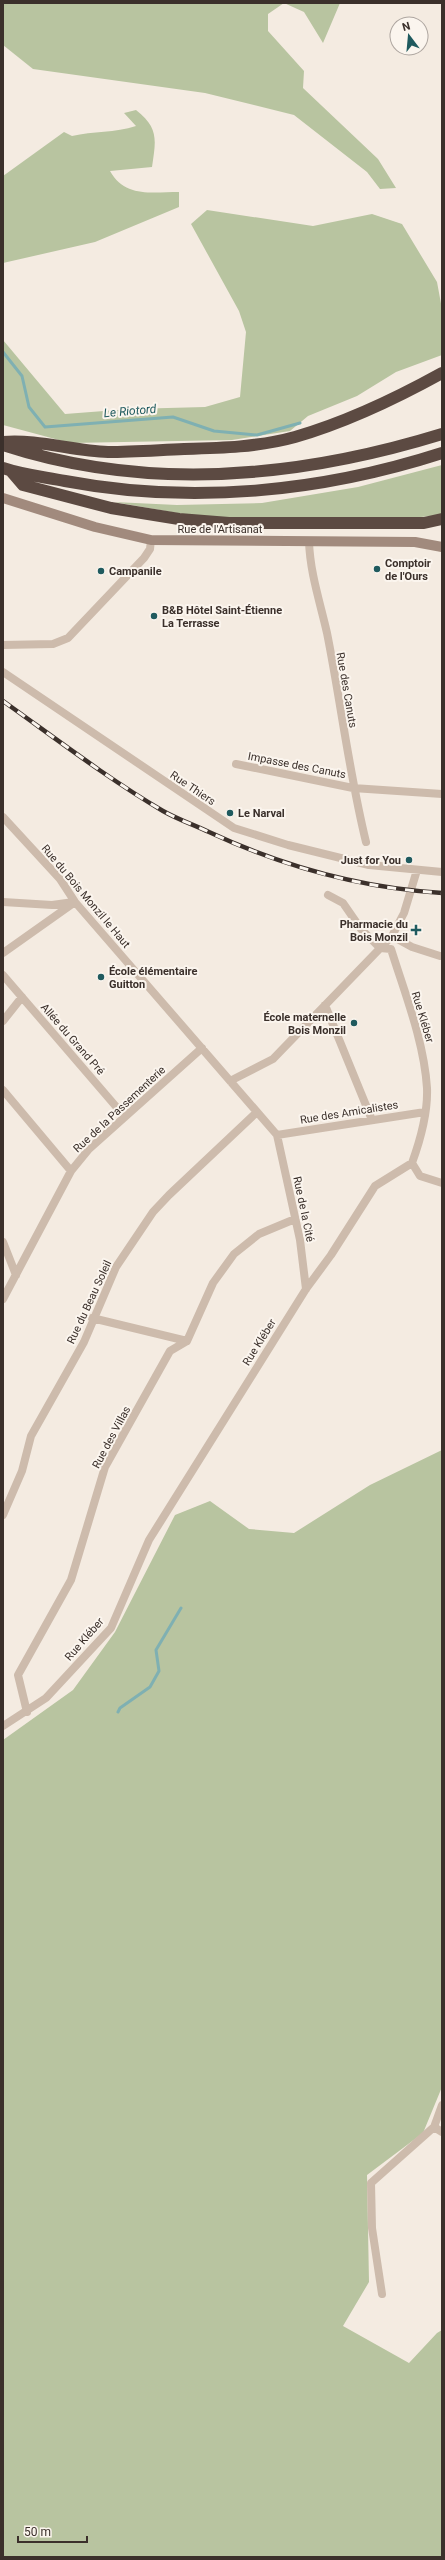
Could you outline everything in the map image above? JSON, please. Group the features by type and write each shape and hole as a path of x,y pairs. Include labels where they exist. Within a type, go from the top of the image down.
{"highway":[{"path":"3,442 21,440 70,449 119,452 256,444 294,437 352,417 404,394 442,373"},
{"path":"3,445 41,456 101,468 164,474 220,475 323,464 442,434"},
{"path":"7,469 92,486 151,493 229,493 291,487 337,480 442,453"},
{"path":"7,469 23,485 111,508 179,519 228,523 424,523 442,519"}],"street":[{"name":"Rue de l'Artisanat","path":"3,498 95,528 151,540 415,542 442,547"},
{"path":"3,645 53,644 68,638 144,558 150,549 151,540"},
{"name":"Rue des Canuts","path":"310,541 311,572 327,634 352,788 366,842"},
{"name":"Rue Thiers","path":"3,672 227,825 288,845 369,865 442,872"},
{"name":"Impasse des Canuts","path":"236,764 352,788 442,794"},
{"name":"Rue du Bois Monzil le Haut","path":"3,817 60,879 75,902 277,1135"},
{"path":"230,1081 273,1059 392,936 404,913 416,870"},
{"path":"328,895 343,903 361,929 380,948"},
{"path":"3,902 52,905 75,902"},
{"path":"3,953 75,902"},
{"path":"392,936 412,947 440,956"},
{"name":"Rue Kléber","path":"3,1726 27,1712 46,1698 111,1628 149,1540 306,1289 331,1255 375,1186 412,1163 425,1112 427,1089 422,1050 391,949 380,948"},
{"name":"Allée du Grand Pré","path":"3,976 125,1117"},
{"path":"3,1021 22,997"},
{"path":"325,1005 372,1120"},
{"name":"Rue de la Passementerie","path":"3,1299 71,1170 89,1149 202,1048"},
{"path":"3,1090 71,1170"},
{"name":"Rue du Beau Soleil","path":"3,1515 22,1471 31,1436 84,1342 92,1318 116,1267 153,1212 257,1112"},
{"name":"Rue des Amicalistes","path":"277,1135 425,1112"},
{"name":"Rue de la Cité","path":"277,1135 296,1219 306,1289"},
{"path":"412,1163 420,1176 442,1183"},
{"name":"Rue des Villas","path":"27,1712 18,1675 71,1580 105,1467 170,1352 186,1341 213,1283 234,1254 259,1234 296,1219"},
{"path":"3,1242 16,1275"},
{"path":"92,1318 186,1341"},
{"path":"382,2294 372,2228 371,2183 434,2127 442,2105"},
{"path":"434,2127 442,2132"}],"green space":[{"path":"3,3 284,3 268,14 268,31 304,71 303,88 378,159 396,188 380,189 367,172 294,115 205,93 33,69 3,45"},
{"path":"284,3 340,3 323,43 304,12"},
{"path":"136,110 149,123 154,135 155,142 152,167 110,171 116,180 131,190 140,192 179,192 179,207 95,242 3,263 3,176 64,132 72,136 120,130 136,126 124,113"},
{"path":"207,210 313,226 372,214 402,224 437,282 442,309 442,355 396,372 357,396 308,416 290,431 232,440 70,443 3,425 3,340 65,414 130,409 205,407 240,397 246,332 239,311 191,224"},
{"path":"442,465 442,515 389,520 200,517 114,502 177,505 262,503 358,487"},
{"path":"442,1450 442,2087 423,2133 367,2175 369,2282 343,2326 409,2363 437,2333 442,2330 442,2557 3,2557 3,1740 73,1690 115,1632 175,1515 210,1501 249,1529 294,1533 370,1485"}],"waterway":[{"name":"Le Riotord","path":"3,352 22,376 29,407 45,427 173,417 214,431 257,435 300,423"},
{"path":"118,1712 120,1708 150,1687 159,1671 156,1650 181,1608"}],"railway":[{"path":"3,701 82,758 142,798 174,817 266,856 323,874 382,886 442,893"}],"place":[{"name":"Comptoir de l'Ours","path":"377,569"},
{"name":"Campanile","path":"101,571"},
{"name":"B&B Hôtel Saint-Étienne La Terrasse","path":"154,616"},
{"name":"Le Narval","path":"230,813"},
{"name":"Just for You","path":"409,860"},
{"name":"Pharmacie du Bois Monzil","path":"416,930"},
{"name":"École élémentaire Guitton","path":"101,977"},
{"name":"École maternelle Bois Monzil","path":"354,1023"}]}
